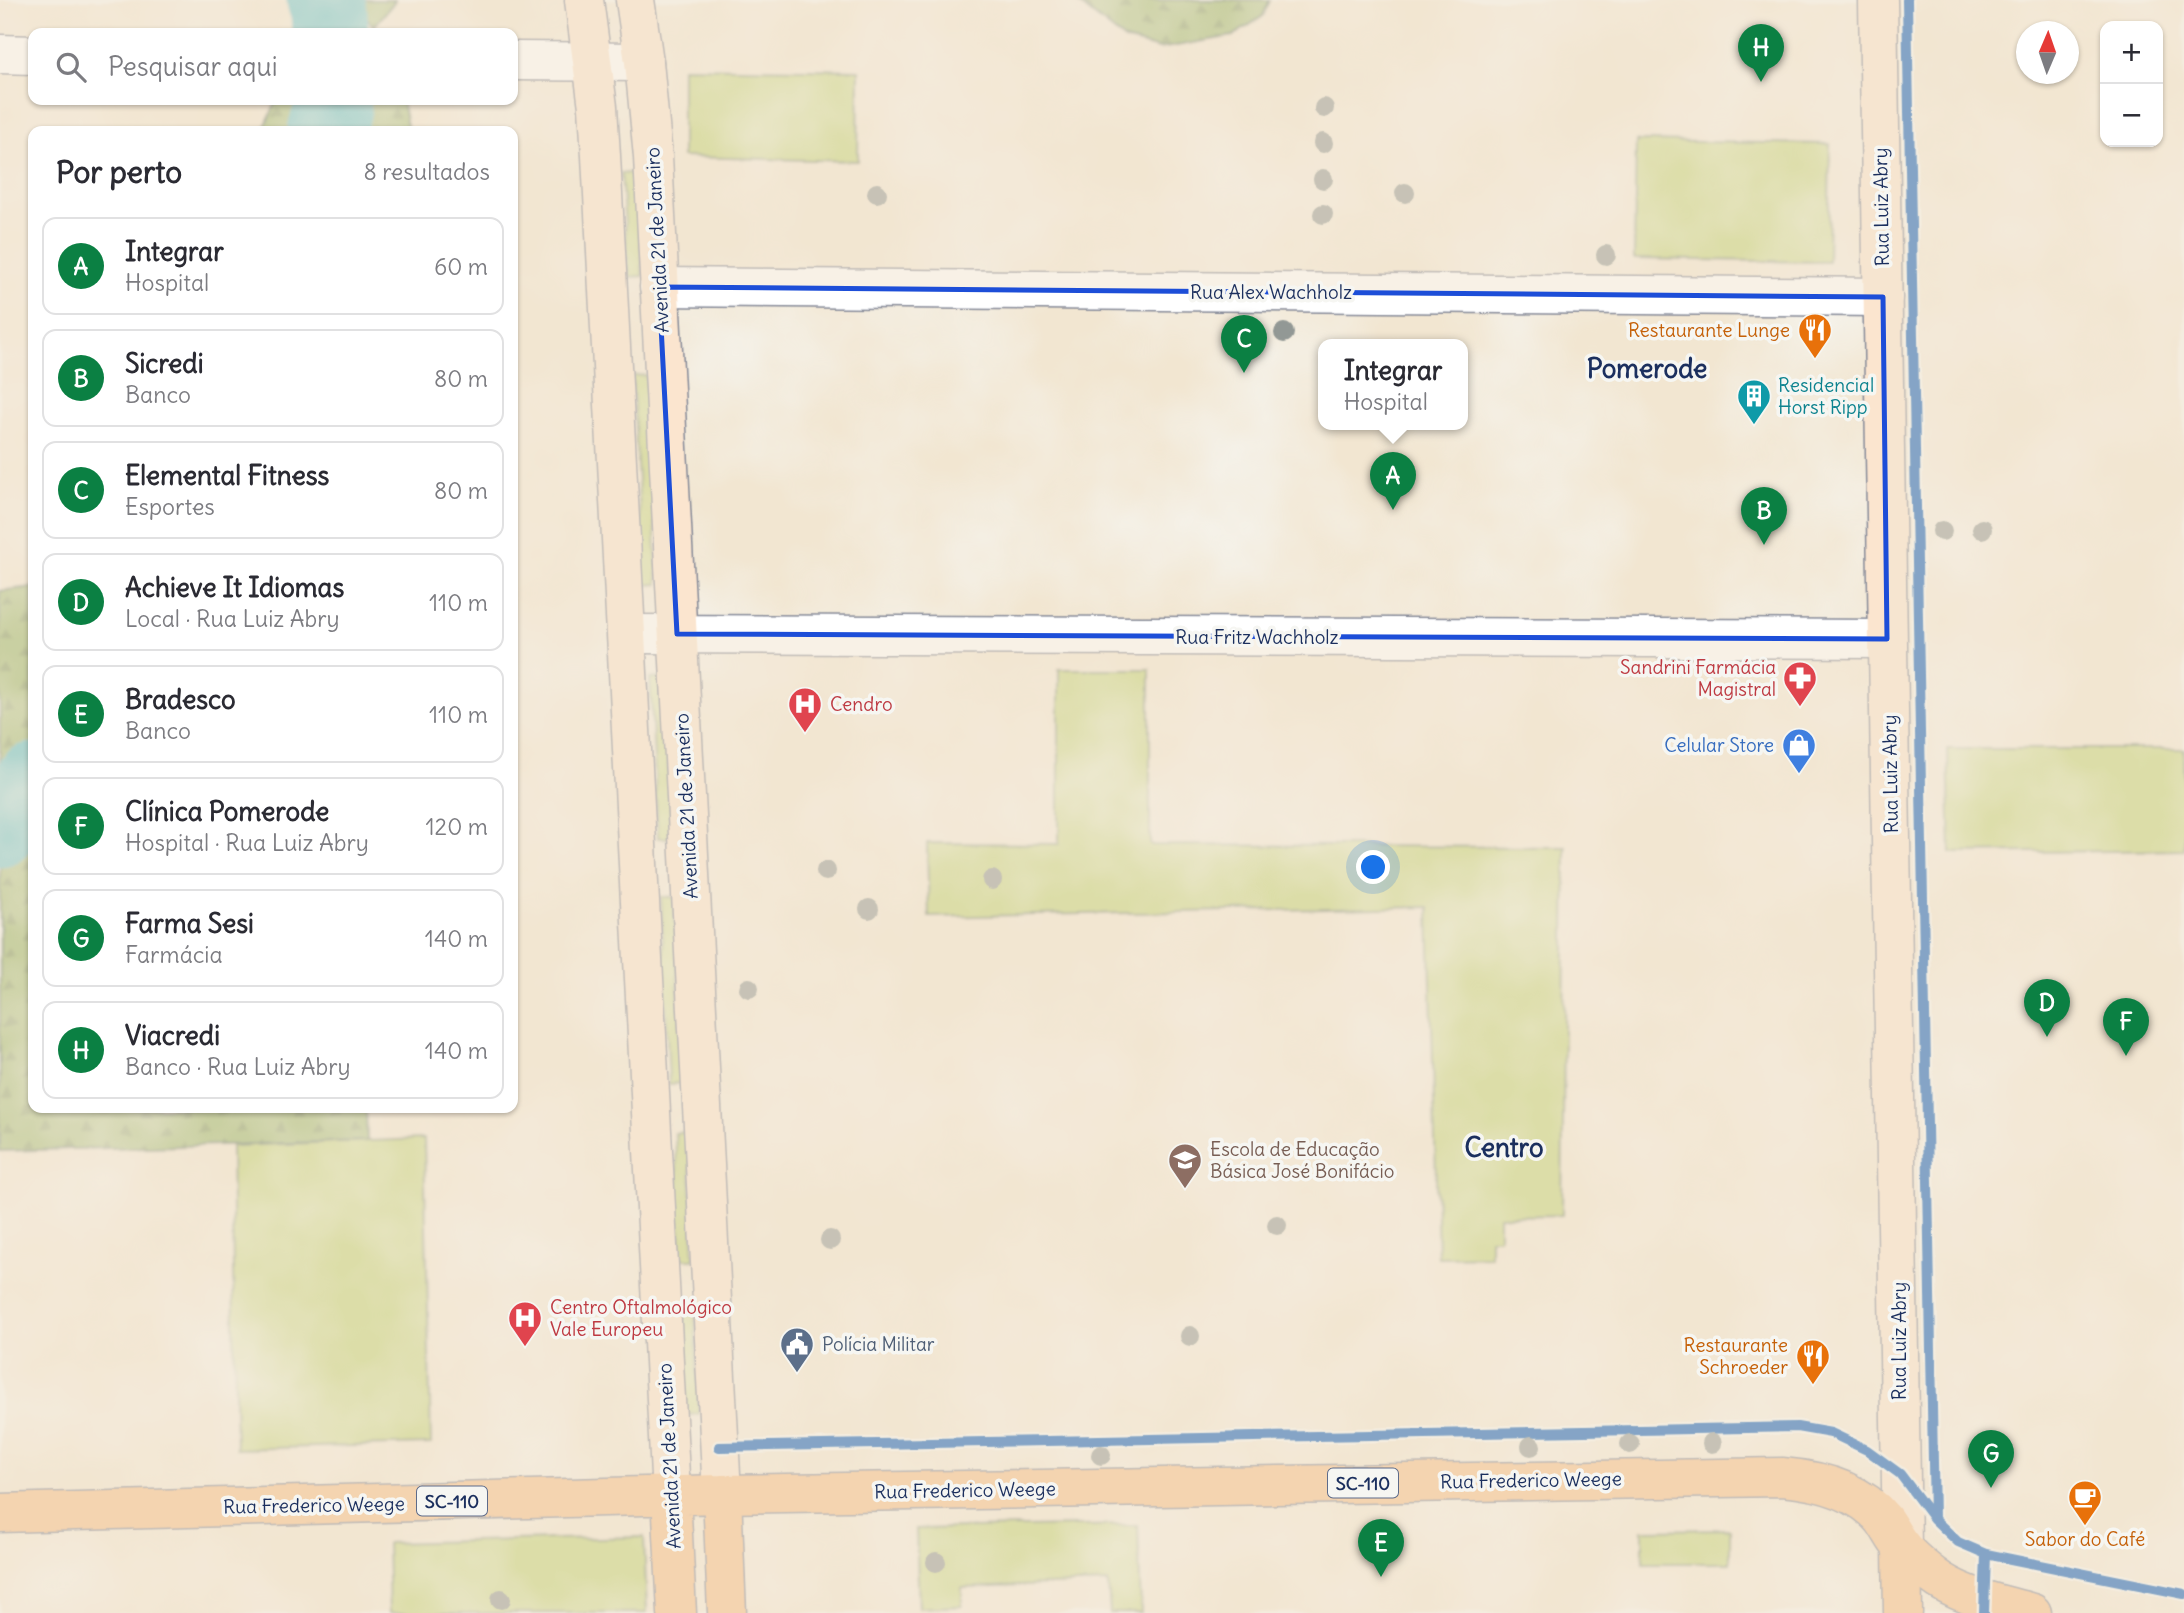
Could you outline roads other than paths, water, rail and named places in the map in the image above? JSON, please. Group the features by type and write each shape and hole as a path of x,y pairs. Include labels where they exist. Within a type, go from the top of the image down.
{"main road":[{"name":"Avenida 21 de Janeiro","path":"584,0 601,156 677,1613"},
{"name":"Avenida 21 de Janeiro","path":"635,0 653,157 727,1613"},
{"name":"Rua Luiz Abry","path":"1878,0 1902,1548"},
{"path":"610,322 659,287"},
{"path":"638,865 689,863"},
{"path":"650,1104 701,1102"},
{"path":"660,1279 710,1278"},
{"name":"Rua Frederico Weege","path":"0,1513 671,1495 1782,1477 1810,1479 1863,1502 1882,1518 1902,1548 1952,1588 2032,1613"},
{"path":"1902,1548 1903,1613"}],"street":[{"path":"0,54 28,55"},
{"path":"518,61 644,62"},
{"name":"Rua Alex Wachholz","path":"659,287 1882,297"},
{"name":"Rua Fritz Wachholz","path":"627,634 1887,639"}],"waterway":[{"path":"325,0 330,28"},
{"path":"328,126 333,105"},
{"path":"0,828 28,788"}],"place":[{"name":"Viacredi","path":"1761,82"},
{"name":"Restaurante Lunge","path":"1815,360"},
{"name":"Elemental Fitness","path":"1244,373"},
{"name":"Residencial Horst Ripp","path":"1754,426"},
{"name":"Integrar","path":"1393,510"},
{"name":"Sicredi","path":"1764,545"},
{"name":"Sandrini Farmácia Magistral","path":"1800,708"},
{"name":"Cendro","path":"805,734"},
{"name":"Celular Store","path":"1799,775"},
{"name":"Achieve It Idiomas","path":"2047,1037"},
{"name":"Clínica Pomerode","path":"2126,1056"},
{"name":"Escola de Educação Básica José Bonifácio","path":"1185,1190"},
{"name":"Centro Oftalmológico Vale Europeu","path":"525,1348"},
{"name":"Polícia Militar","path":"797,1374"},
{"name":"Restaurante Schroeder","path":"1813,1386"},
{"name":"Farma Sesi","path":"1991,1488"},
{"name":"Sabor do Café","path":"2085,1527"},
{"name":"Bradesco","path":"1381,1577"}],"district":[{"name":"Pomerode","path":"1647,368"},
{"name":"Centro","path":"1504,1147"}]}
